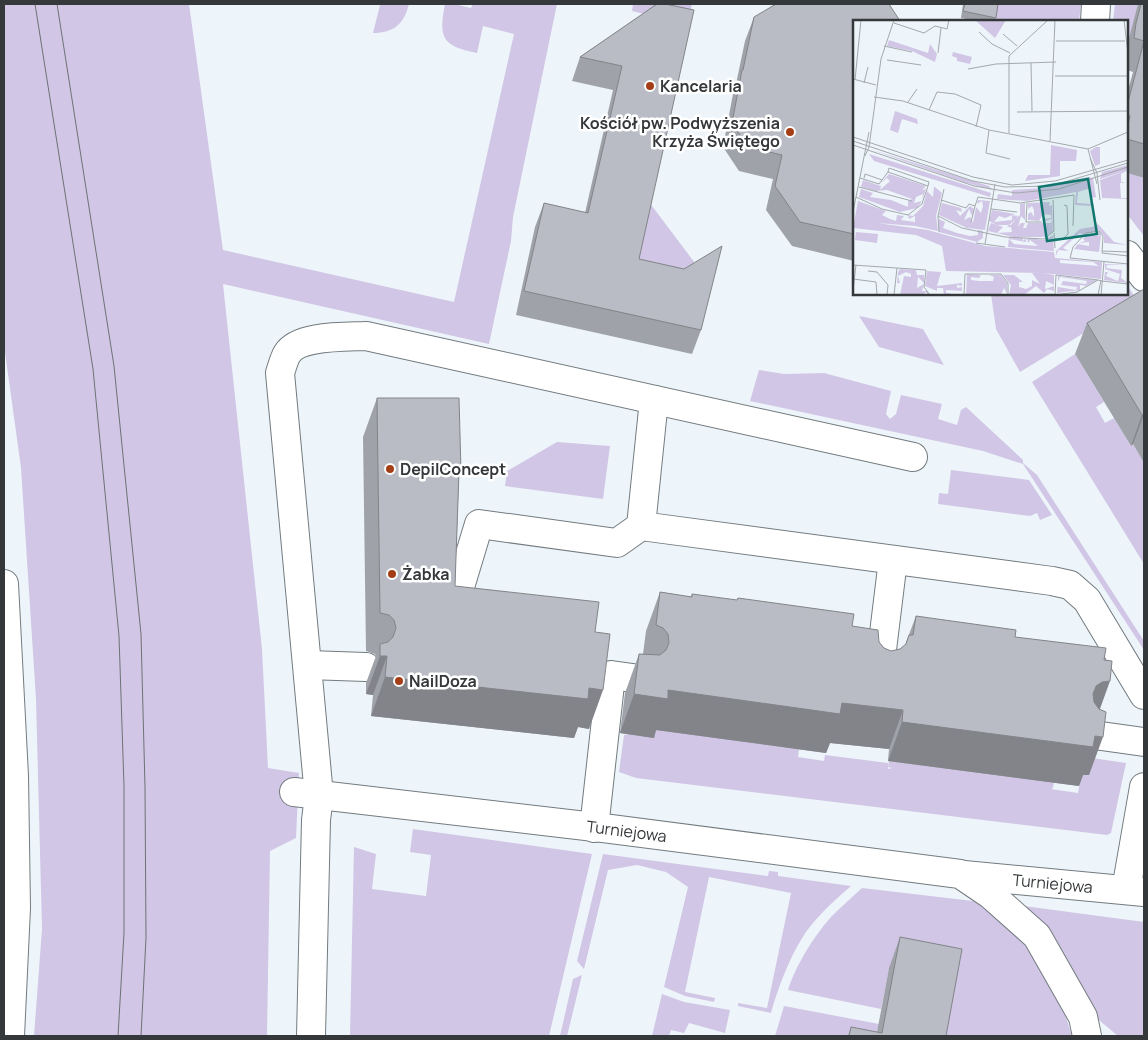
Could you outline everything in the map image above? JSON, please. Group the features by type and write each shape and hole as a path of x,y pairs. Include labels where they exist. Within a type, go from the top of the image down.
{"street":[{"path":"1095,20 1096,4"},
{"path":"1128,256 1144,277"},
{"path":"311,1036 316,820 306,794 308,665 280,372 287,353 299,343 366,336 913,458"},
{"path":"641,526 654,400"},
{"path":"460,587 479,524 617,543 641,526 1052,581 1070,585 1087,600 1144,695"},
{"path":"879,674 893,560"},
{"path":"4,584 14,776 16,908 10,1036"},
{"path":"308,665 366,667"},
{"path":"594,828 597,692 611,675 640,679"},
{"path":"1094,735 1144,742"},
{"path":"1135,891 1144,787"},
{"name":"Turniejowa","path":"306,794 960,874 1135,891"},
{"name":"Turniejowa","path":"960,874 992,895 1037,936 1083,1018 1086,1036"}],"shaded area":[{"path":"4,4 189,4 223,250 454,302 514,34 483,26 477,53 450,44 443,33 442,25 445,4 471,8 473,4 557,4 489,344 223,284 262,649 268,768 299,773 296,838 270,851 267,1036 34,1036 42,929 36,699 21,468 4,345"},
{"path":"378,4 409,4 404,17 397,26 387,31 373,33 380,5"},
{"path":"633,4 692,4 687,24 632,11"},
{"path":"997,4 1081,4 1079,20 994,20"},
{"path":"1115,4 1144,4 1128,46 1128,20 1113,20"},
{"path":"1128,173 1144,178 1144,236 1128,215"},
{"path":"649,202 704,275 630,283"},
{"path":"1128,286 1135,297 1133,303 1020,372 996,329 991,295 1128,295"},
{"path":"859,316 923,329 944,365 879,347"},
{"path":"1075,354 1104,402 1096,407 1105,423 1114,418 1144,463 1144,564 1032,382"},
{"path":"759,370 784,374 824,373 891,391 886,414 890,419 896,414 901,395 942,404 938,419 957,425 961,410 966,407 1037,475 1144,641 1144,650 1023,464 983,451 750,401"},
{"path":"557,442 610,446 603,499 505,486 507,471"},
{"path":"951,470 1029,480 1052,515 1040,520 1037,513 1030,516 938,504 939,493 948,494"},
{"path":"654,729 799,749 798,757 824,761 825,755 888,763 888,767 889,761 1054,782 1051,789 1078,793 1081,775 1092,758 1126,763 1111,833 1107,835 636,778 619,772 624,735"},
{"path":"413,829 592,854 549,1036 350,1036 354,847 376,854 372,889 426,896 431,855 410,852"},
{"path":"603,854 768,876 769,871 778,872 778,876 851,886 817,918 806,932 792,956 771,1013 738,1006 738,1003 767,1008 791,893 709,877 685,992 715,998 714,1002 685,996 664,987 688,887 666,872 637,865 608,870 584,969 577,961"},
{"path":"862,888 973,901 1004,921 1027,947 1049,980 1063,1008 1072,1036 941,1036 889,969 881,1009 788,990 806,951 818,933 831,917"},
{"path":"1024,906 1144,922 1144,1036 1118,1036 1093,1015 1059,947"},
{"path":"582,975 567,1036 560,1036 573,979"},
{"path":"662,994 684,1002 730,1010 725,1033 689,1023 684,1033 671,1030 669,1036 652,1036"},
{"path":"784,1006 879,1024 876,1036 775,1036"}],"building":[{"path":"657,4 694,10 639,259 684,269 722,246 701,330 524,291 544,203 588,213 622,66 580,57"},
{"name":"Kościół pw. Podwyższenia Krzyża Świętego","path":"776,4 889,4 899,20 853,20 853,234 800,222 775,186 782,155 748,147 732,123 754,17"},
{"path":"965,4 998,4 996,18 963,11"},
{"path":"1141,4 1144,4 1144,41 1134,38"},
{"path":"1144,41 1144,144 1128,139 1130,116 1128,115 1128,102"},
{"path":"1144,289 1144,414 1142,415 1087,323"},
{"path":"377,398 459,398 461,471 459,471 455,586 599,602 595,632 610,634 603,690 589,688 588,699 385,677 387,656 380,656 380,644 388,642 393,637 396,628 394,620 389,615 380,613"},
{"path":"660,592 692,597 692,594 737,600 738,598 854,614 852,626 878,630 879,642 884,648 891,651 900,649 906,644 909,635 913,635 916,616 1016,630 1015,637 1106,648 1104,660 1112,661 1110,681 1102,682 1096,686 1093,694 1094,702 1099,709 1106,712 1103,737 1095,736 1093,747 902,722 903,710 842,703 840,714 668,690 668,699 634,694 639,654 660,655 666,650 669,643 668,634 663,628 656,625"},
{"path":"900,937 962,949 946,1036 849,1036 851,1027 882,1033"}],"tram line":[{"path":"35,4 93,369 119,636 124,786 124,933 118,1036"},
{"path":"57,4 114,366 141,634 146,938 141,1036"}],"place":[{"name":"Kancelaria","path":"650,86"},
{"name":"Kościół pw. Podwyższenia Krzyża Świętego","path":"790,132"},
{"name":"DepilConcept","path":"390,469"},
{"name":"Żabka","path":"392,574"},
{"name":"NailDoza","path":"399,681"}]}
